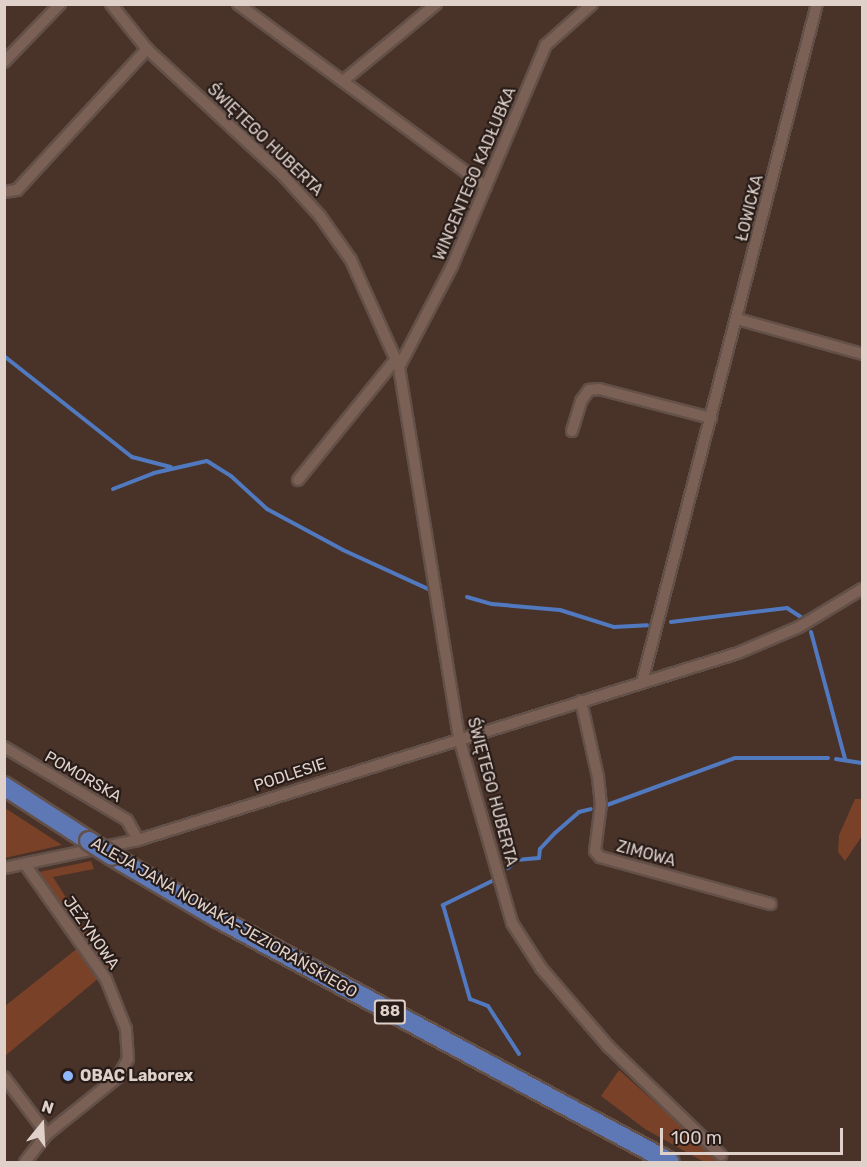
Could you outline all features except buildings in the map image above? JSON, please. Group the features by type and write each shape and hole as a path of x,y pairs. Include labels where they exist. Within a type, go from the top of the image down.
{"main road":[{"name":"ALEJA JANA NOWAKA-JEZIORAŃSKIEGO","path":"4,786 112,856 261,942 670,1162"}],"street":[{"path":"4,62 60,4"},
{"name":"ŚWIĘTEGO HUBERTA","path":"111,4 147,50 243,136 320,216 351,260 398,363 459,738 512,923 526,948 609,1047 721,1155"},
{"path":"238,4 486,187"},
{"path":"343,81 436,4"},
{"name":"WINCENTEGO KADŁUBKA","path":"398,363 447,276 546,45 592,4"},
{"name":"ŁOWICKA","path":"642,682 817,4"},
{"path":"4,192 11,194 17,190 147,50"},
{"path":"737,319 862,354"},
{"path":"298,480 398,363"},
{"path":"572,432 581,401 589,390 599,389 711,418"},
{"name":"PODLESIE","path":"4,868 138,840 459,738 738,653 799,627 862,589"},
{"name":"ZIMOWA","path":"581,701 598,777 601,804 594,851 600,857 771,904"},
{"name":"POMORSKA","path":"4,747 127,820 138,840"},
{"name":"JEŻYNOWA","path":"25,864 106,979 126,1029 128,1059 118,1077 47,1134"},
{"path":"4,1077 47,1134 25,1162"}],"shaded area":[{"path":"855,799 862,799 862,836 845,861 838,852 839,835"},
{"path":"5,808 62,845 5,858"},
{"path":"91,861 94,869 53,877 111,968 5,1056 5,1006 79,947 25,875"},
{"path":"619,1070 721,1162 704,1162 645,1129 601,1096"}],"waterway":[{"path":"4,356 132,457 171,467"},
{"path":"113,489 154,473 207,461 231,476 267,509 343,550 428,589"},
{"path":"467,597 492,604 560,610 614,627 647,625"},
{"path":"671,622 787,608 801,617"},
{"path":"811,632 845,759"},
{"path":"607,805 735,758 828,758"},
{"path":"836,759 862,763"},
{"path":"508,868 516,860 539,858 540,849 555,833 579,812 591,809"},
{"path":"492,881 443,905 470,999 488,1006 519,1054"}],"place":[{"name":"OBAC Laborex","path":"68,1076"}]}
